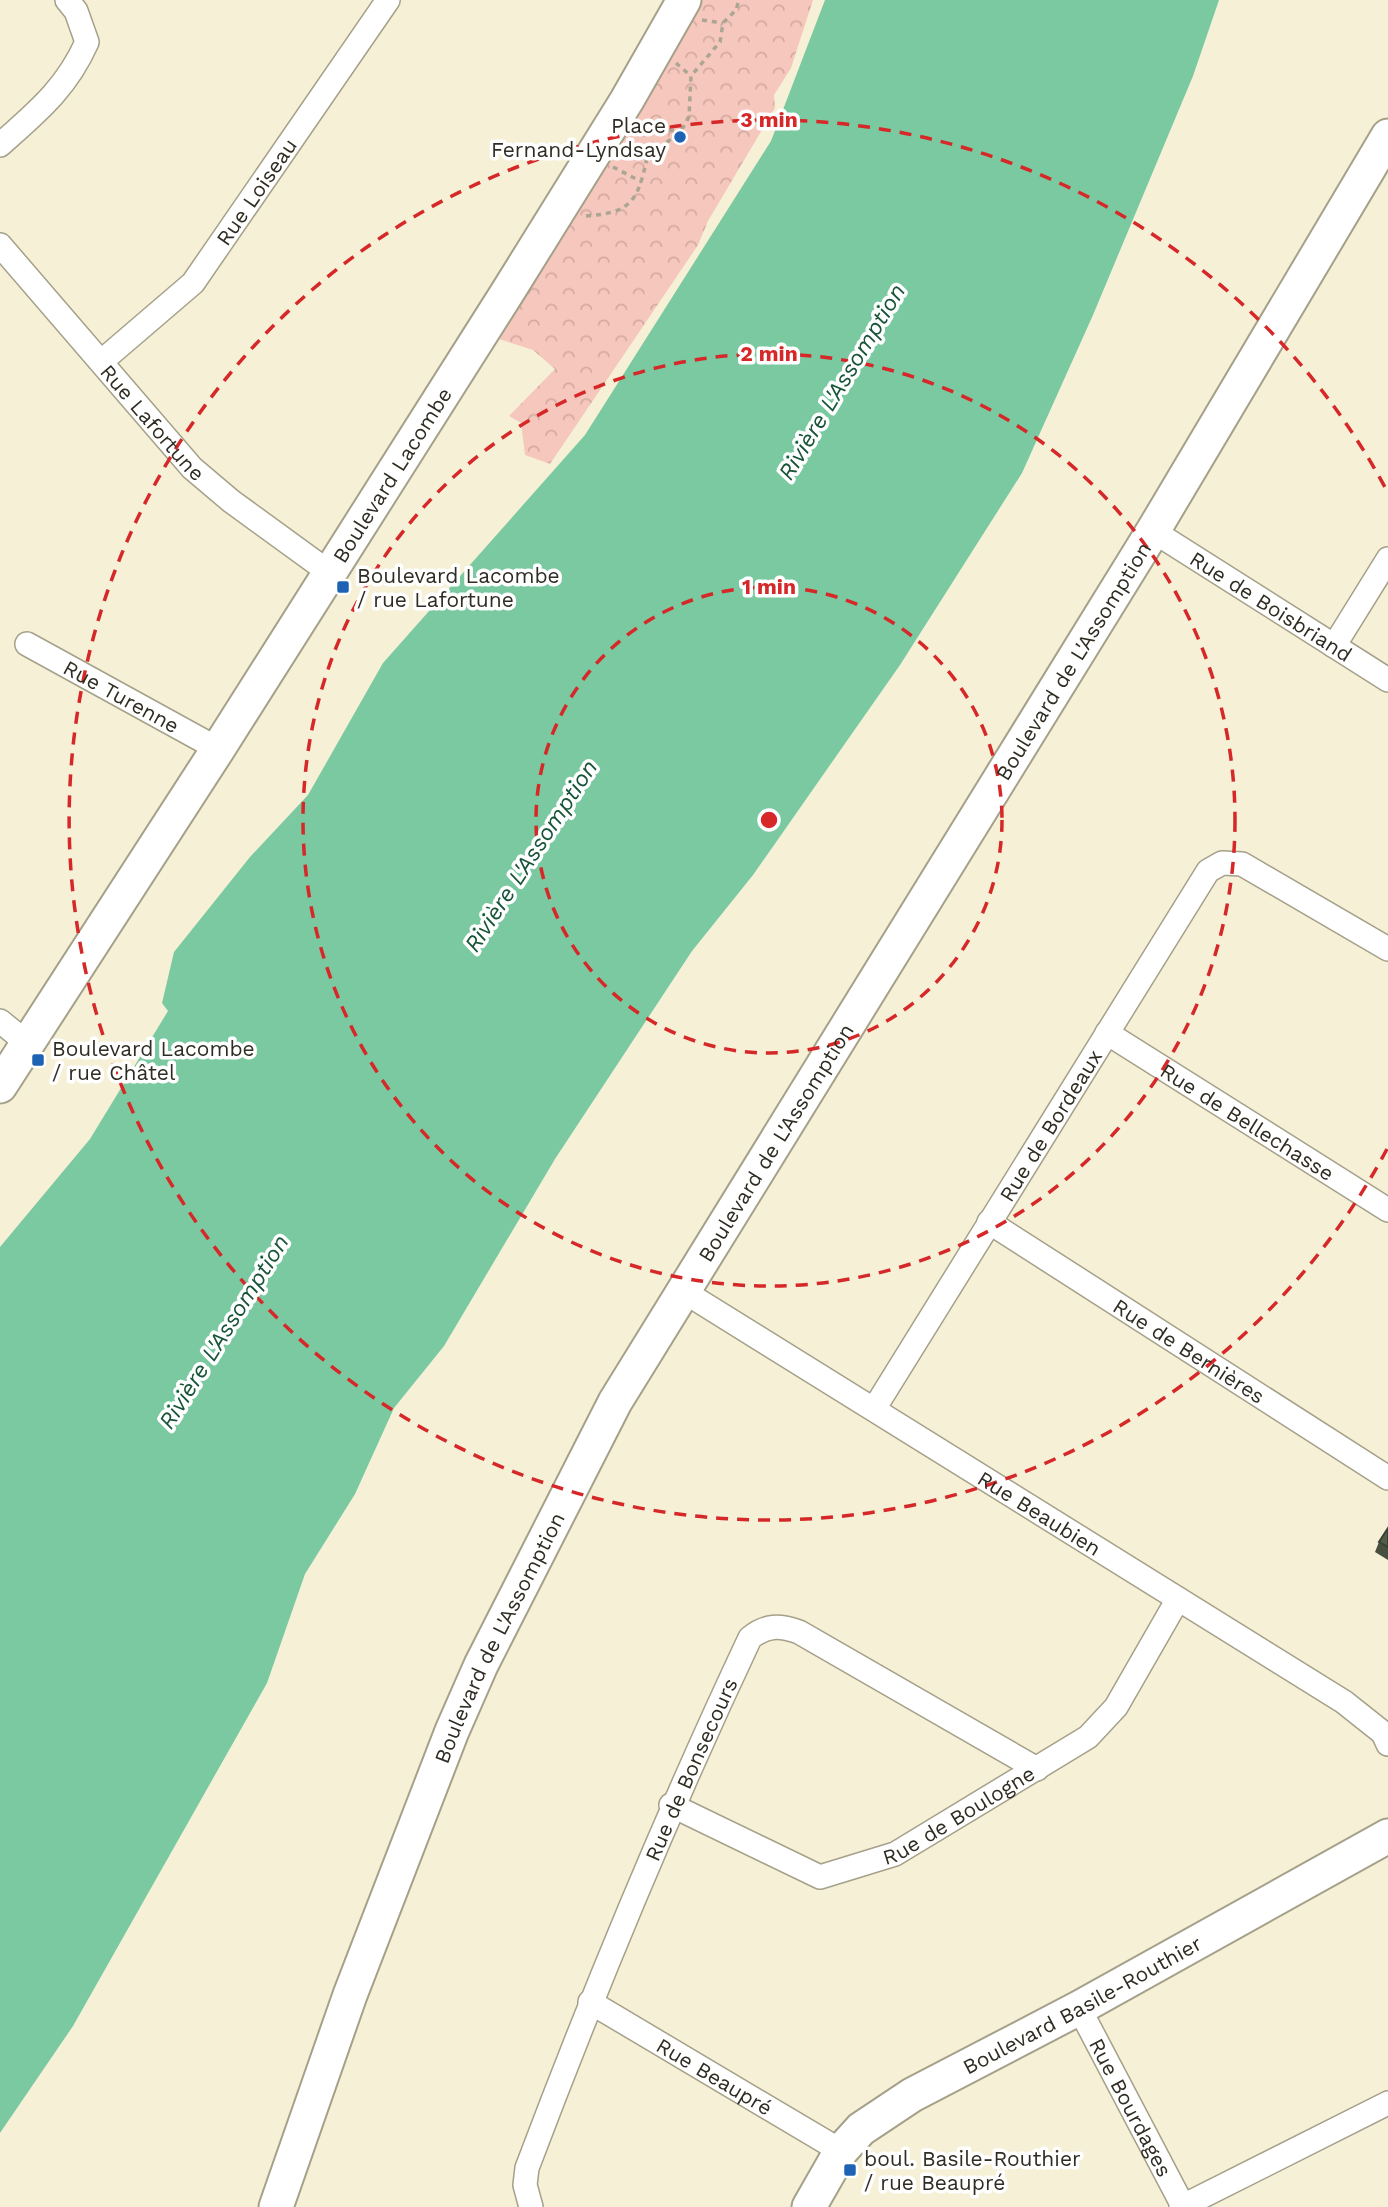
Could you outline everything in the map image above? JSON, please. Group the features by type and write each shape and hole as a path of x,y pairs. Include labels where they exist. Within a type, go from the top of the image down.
{"street":[{"path":"0,145 63,87 77,65 87,43 76,11 66,0"},
{"name":"Rue Loiseau","path":"102,361 194,283 388,0"},
{"name":"Boulevard Lacombe","path":"0,1086 218,749 556,215 613,124 684,0"},
{"name":"Boulevard de L'Assomption","path":"276,2207 350,1995 471,1687 615,1402 1153,531 1388,136"},
{"name":"Rue Lafortune","path":"0,245 192,468 231,501 330,573"},
{"name":"Rue de Boisbriand","path":"1153,531 1388,680"},
{"path":"1334,646 1388,559"},
{"name":"Rue Turenne","path":"27,644 218,749"},
{"name":"Rue de Bordeaux","path":"874,1409 1208,871 1222,863 1242,864 1388,949"},
{"path":"0,1021 27,1043"},
{"name":"Rue de Bellechasse","path":"1107,1033 1388,1210"},
{"name":"Rue de Bernières","path":"989,1222 1388,1478"},
{"name":"Rue Beaubien","path":"683,1291 1343,1702 1383,1733 1388,1744"},
{"name":"Rue de Boulogne","path":"671,1805 820,1877 895,1854 1088,1737 1116,1707 1178,1599"},
{"name":"Rue de Bonsecours","path":"531,2207 525,2185 527,2168 590,2002 671,1805 750,1638 762,1628 782,1626 799,1632 1037,1769"},
{"name":"Boulevard Basile-Routhier","path":"809,2207 841,2151 861,2129 912,2095 1079,2008 1388,1836"},
{"name":"Rue Beaupré","path":"590,2002 841,2151"},
{"name":"Rue Bourdages","path":"1079,2008 1182,2206"},
{"path":"1182,2206 1388,2103"}],"path":[{"path":"556,215 614,213 632,199 641,188 647,158 681,131 689,117 691,76 720,43 723,23 736,10 739,0"},
{"path":"613,124 681,131"},
{"path":"593,156 642,182"}],"green space":[{"name":"Place Fernand-Lyndsay","path":"683,0 813,0 791,68 774,95 775,108 708,221 698,245 550,464 525,455 521,423 509,416 555,369 533,350 499,339 566,225"}],"water":[{"name":"Rivière L'Assomption","path":"825,0 1219,0 1193,76 1093,315 1022,473 900,665 753,875 692,951 555,1159 444,1346 394,1408 355,1494 305,1574 267,1683 73,2026 0,2133 0,1247 90,1139 168,1011 162,1003 174,952 250,857 308,795 383,663 585,435 771,141"}],"building":[{"path":"1388,1528 1388,1547 1379,1542"}],"place":[{"name":"Place Fernand-Lyndsay","path":"680,137"},
{"name":"Boulevard Lacombe / rue Lafortune","path":"343,587"},
{"name":"Boulevard Lacombe / rue Châtel","path":"38,1060"},
{"name":"boul. Basile-Routhier / rue Beaupré","path":"850,2170"}]}
